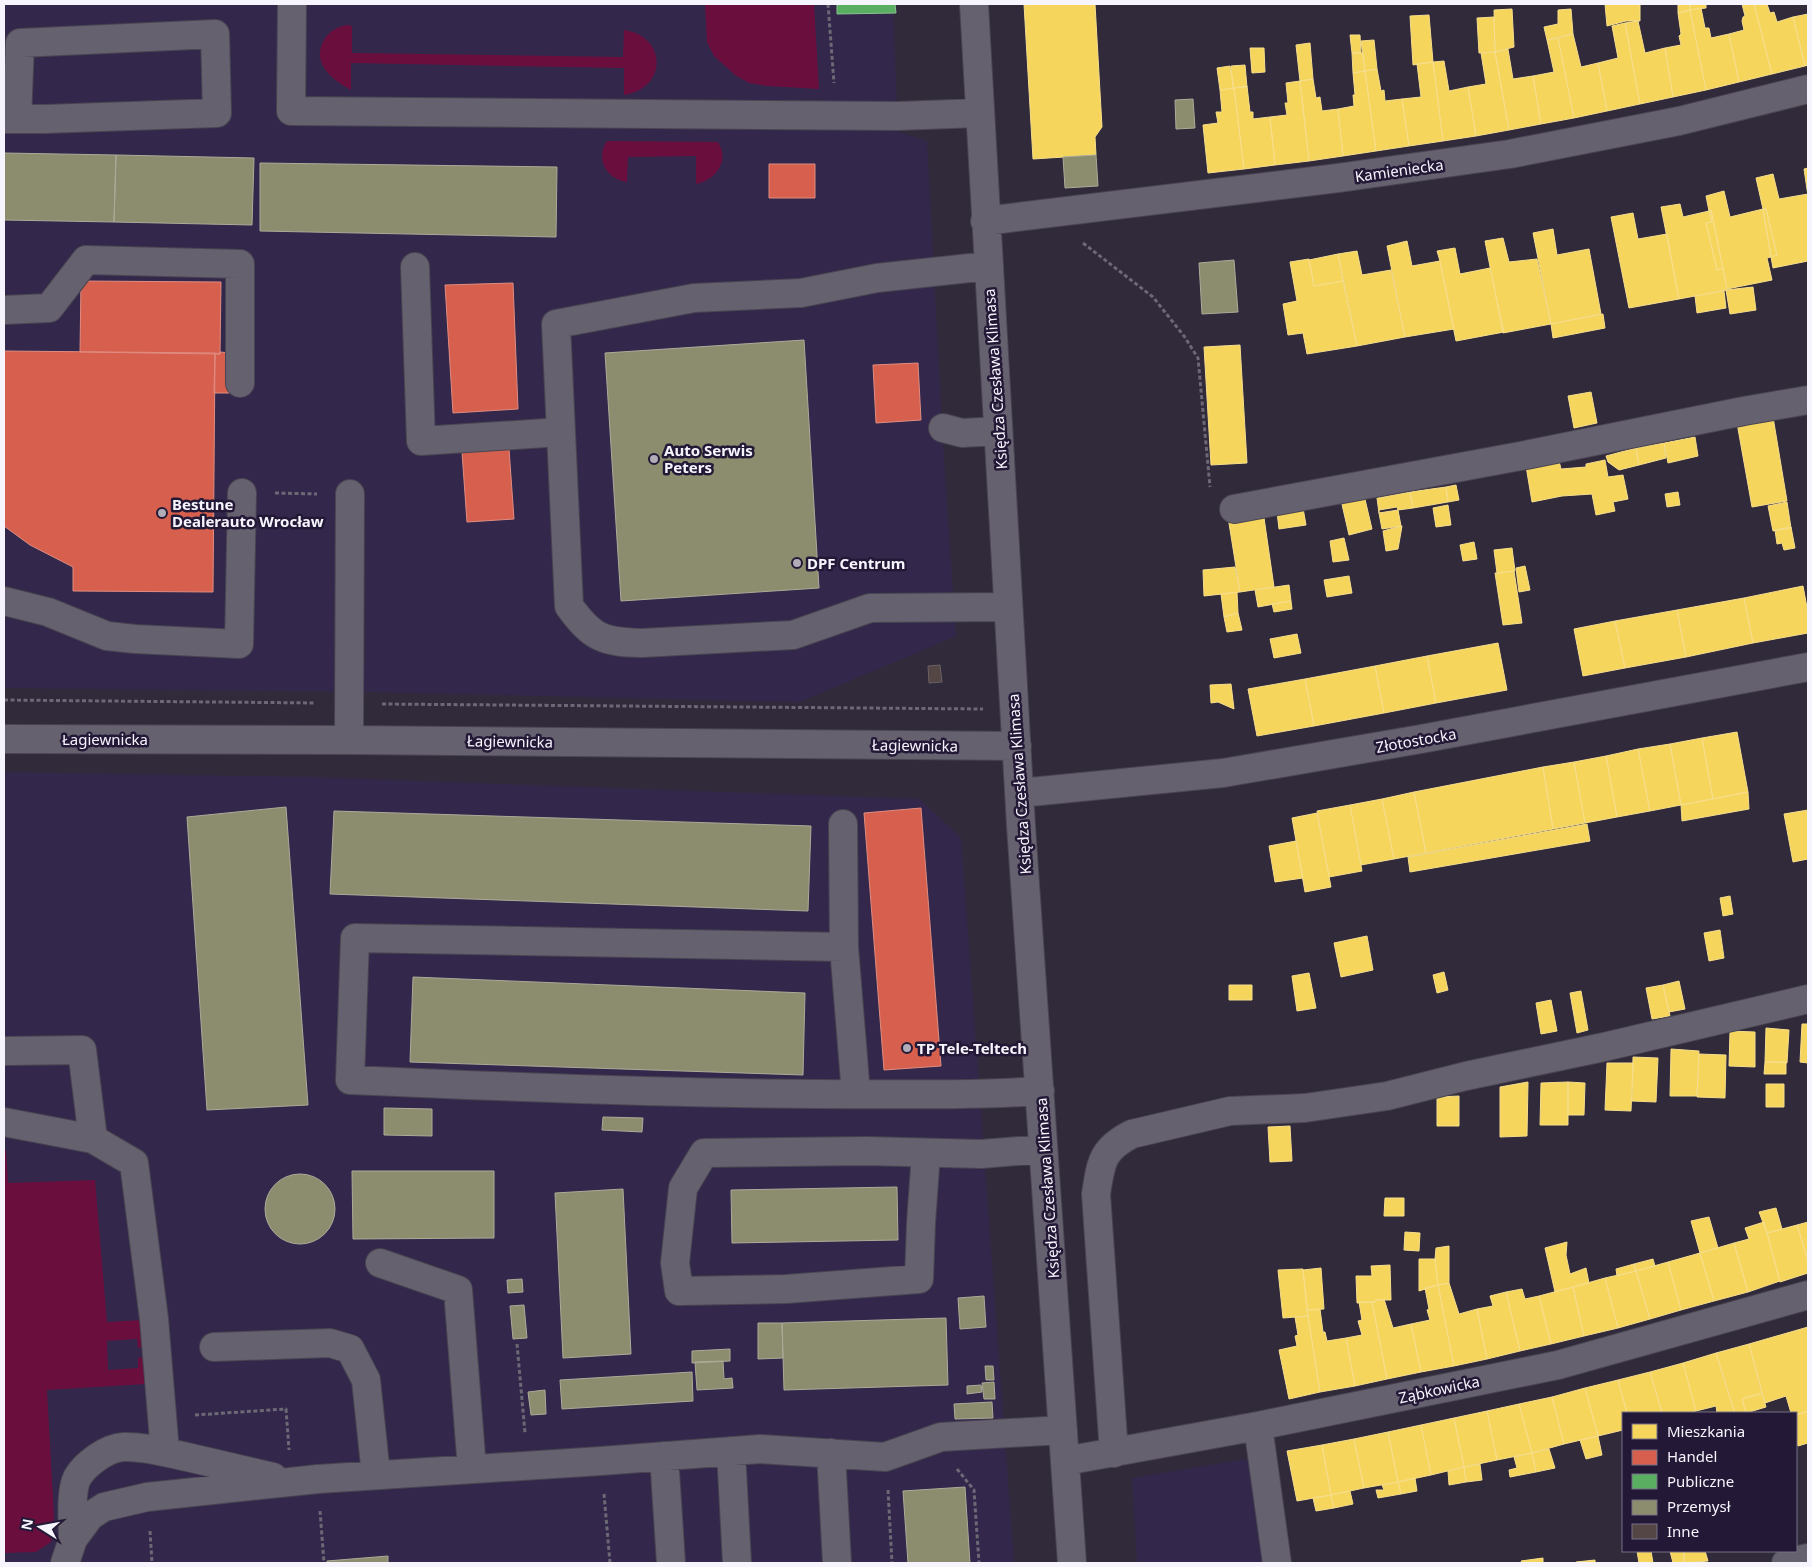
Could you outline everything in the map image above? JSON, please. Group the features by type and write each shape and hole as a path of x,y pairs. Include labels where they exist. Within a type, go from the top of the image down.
{"street":[{"path":"292,4 291,111 888,116 979,113"},
{"name":"Księdza Czesława Klimasa","path":"974,4 1014,709 1072,1563"},
{"path":"215,34 217,113 10,119 20,43 215,34"},
{"name":"Kamieniecka","path":"986,222 1338,178 1510,154 1680,121 1808,89"},
{"path":"4,310 49,308 86,260 240,264 240,383"},
{"path":"988,266 877,278 801,293 694,298 556,324 569,606 583,625 602,638 623,643 642,644 792,635 870,608 1008,607"},
{"path":"415,267 421,441 561,432"},
{"path":"1234,509 1808,400"},
{"path":"943,428 962,433 998,431"},
{"path":"4,601 48,612 107,636 240,644 242,493"},
{"path":"349,740 350,494"},
{"name":"Złotostocka","path":"1020,793 1223,773 1421,739 1808,667"},
{"name":"Łagiewnicka","path":"4,739 1017,746"},
{"path":"843,824 844,947 856,1094"},
{"path":"844,947 355,938 350,1080 516,1087 753,1093 973,1095 1040,1092"},
{"path":"1114,1453 1096,1194 1100,1170 1108,1151 1118,1141 1132,1134 1230,1111 1306,1108 1387,1096 1466,1076 1604,1047 1808,999"},
{"path":"4,1051 82,1050 93,1139"},
{"path":"4,1122 93,1139 134,1162 154,1320 165,1452"},
{"path":"926,1152 919,1279 786,1289 678,1291 675,1263 682,1188 704,1153 866,1151 926,1152 981,1154 1043,1149"},
{"path":"380,1263 458,1290 472,1469"},
{"name":"Ząbkowicka","path":"1065,1461 1258,1426 1558,1365 1808,1295"},
{"path":"214,1348 330,1343 350,1349 366,1380 376,1475"},
{"path":"1258,1426 1277,1563"},
{"path":"69,1551 90,1516 104,1507 147,1497 294,1481 760,1449 885,1457 941,1437 1063,1430"},
{"path":"69,1551 77,1479 84,1469 102,1454 121,1447 165,1452 294,1481"},
{"path":"731,1451 736,1563"},
{"path":"831,1454 838,1563"},
{"path":"664,1456 671,1563"},
{"path":"1786,1563 1808,1558"}],"path":[{"path":"828,4 834,83"},
{"path":"1074,211 1076,238 1153,297 1184,336 1198,358 1208,479 1212,503 1234,509"},
{"path":"242,493 350,494"},
{"path":"4,700 1014,709"},
{"path":"517,1344 525,1439"},
{"path":"953,1465 974,1490 979,1563"},
{"path":"604,1488 610,1563"},
{"path":"888,1490 892,1563"}],"shaded area":[{"path":"4,4 893,4 898,132 927,141 943,444 956,636 800,702 374,692 4,688"},
{"path":"705,4 814,4 819,89 749,83 735,75 714,56 707,42"},
{"path":"347,25 352,26 352,53 623,57 624,30 638,34 648,42 654,51 657,62 655,73 649,83 638,90 624,95 624,68 351,63 351,90 331,76 322,63 320,56 321,48 328,34 337,28"},
{"path":"607,141 718,142 721,149 722,163 715,174 696,184 696,156 628,157 627,182 613,177 605,167 602,154"},
{"path":"4,772 309,777 919,799 961,838 1014,1563 4,1563"},
{"path":"4,1150 6,1150 8,1183 95,1180 107,1322 143,1320 144,1347 138,1348 137,1339 107,1341 108,1370 138,1368 138,1358 144,1357 146,1384 47,1390 54,1517 51,1542 36,1552 4,1553"},
{"path":"1245,1459 1255,1467 1267,1563 1137,1563 1132,1478"}],"building: Mieszkania":[{"path":"1024,4 1095,4 1102,127 1095,137 1096,155 1033,159"},
{"path":"1605,4 1640,4 1640,21 1626,21 1607,26"},
{"path":"1678,4 1690,4 1690,10 1678,13"},
{"path":"1690,4 1706,4 1706,8 1690,10"},
{"path":"1742,4 1754,4 1772,74 1739,82 1729,34 1744,30 1742,21 1745,16"},
{"path":"1754,4 1767,4 1770,13 1774,12 1777,22 1793,17 1805,66 1772,74"},
{"path":"1701,8 1705,28 1709,28 1711,38 1729,34 1739,82 1706,90 1690,10"},
{"path":"1512,9 1514,47 1495,52 1494,10"},
{"path":"1571,9 1573,34 1547,40 1544,27 1558,24 1558,10"},
{"path":"1690,10 1706,90 1673,97 1665,48 1681,45 1678,13"},
{"path":"1808,14 1808,65 1805,66 1793,17"},
{"path":"1429,15 1433,62 1413,65 1410,16"},
{"path":"1494,17 1495,52 1479,53 1477,18"},
{"path":"1638,21 1645,53 1665,48 1673,97 1640,104 1625,23"},
{"path":"1625,23 1640,104 1607,111 1598,63 1618,58 1612,26"},
{"path":"1573,34 1581,67 1598,63 1607,111 1574,118 1558,38"},
{"path":"1350,35 1360,35 1361,53 1352,53"},
{"path":"1558,38 1574,118 1541,124 1533,76 1554,72 1547,40"},
{"path":"1374,40 1377,69 1365,71 1361,41"},
{"path":"1310,43 1313,79 1300,81 1296,45"},
{"path":"1250,48 1264,48 1265,72 1252,73"},
{"path":"1508,49 1513,79 1533,76 1541,124 1509,130 1495,52"},
{"path":"1495,52 1509,130 1476,136 1468,87 1486,84 1481,53"},
{"path":"1352,53 1363,53 1365,71 1353,73"},
{"path":"1444,61 1449,91 1468,87 1476,136 1443,141 1433,62"},
{"path":"1433,62 1443,141 1409,146 1402,99 1421,97 1417,64"},
{"path":"1245,65 1247,87 1233,88 1231,66"},
{"path":"1230,66 1234,88 1220,90 1217,68"},
{"path":"1377,69 1381,91 1384,90 1385,101 1402,99 1409,146 1376,151 1365,71"},
{"path":"1365,71 1376,151 1343,156 1338,109 1354,106 1353,73"},
{"path":"1313,79 1316,98 1320,97 1322,111 1338,109 1343,156 1309,161 1300,81"},
{"path":"1300,81 1309,161 1275,165 1270,117 1287,115 1285,103 1288,103 1286,83"},
{"path":"1247,86 1250,112 1253,112 1253,119 1270,117 1275,165 1244,169 1234,88"},
{"path":"1234,88 1244,169 1208,173 1203,125 1218,123 1216,112 1222,112 1220,90"},
{"path":"1808,168 1808,196 1804,169"},
{"path":"1773,174 1779,199 1808,194 1808,261 1773,268 1771,257 1777,255 1756,178"},
{"path":"1724,191 1730,217 1763,209 1771,257 1767,258 1772,280 1727,289 1711,210 1709,211 1706,196"},
{"path":"1680,204 1683,217 1709,211 1712,222 1706,223 1717,270 1723,268 1727,290 1679,299 1661,207"},
{"path":"1763,209 1766,209 1777,255 1771,257"},
{"path":"1711,210 1723,268 1717,270 1706,223 1712,222 1709,211"},
{"path":"1633,213 1638,239 1667,234 1679,299 1629,308 1611,217"},
{"path":"1553,229 1557,255 1589,249 1601,314 1551,324 1533,233"},
{"path":"1503,238 1509,262 1537,259 1551,324 1503,333 1485,241"},
{"path":"1407,241 1412,266 1440,261 1454,329 1405,337 1387,246"},
{"path":"1455,248 1460,274 1490,268 1504,332 1456,341 1437,251"},
{"path":"1357,251 1362,275 1391,270 1405,337 1357,346 1338,254"},
{"path":"1338,254 1343,281 1314,286 1309,260"},
{"path":"1309,259 1314,286 1343,281 1357,346 1307,354 1303,333 1288,335 1283,304 1297,301 1290,262"},
{"path":"1753,287 1756,310 1730,314 1726,290"},
{"path":"1724,291 1726,308 1697,313 1695,296"},
{"path":"1603,314 1605,328 1553,338 1551,324"},
{"path":"1240,345 1247,463 1211,465 1204,347"},
{"path":"1591,392 1597,423 1574,428 1568,396"},
{"path":"1773,417 1787,501 1752,507 1737,423"},
{"path":"1695,437 1698,456 1668,463 1664,443"},
{"path":"1664,443 1666,458 1639,465 1636,448"},
{"path":"1636,448 1639,465 1619,470 1608,462 1606,456"},
{"path":"1605,460 1608,477 1623,475 1628,499 1613,502 1615,511 1596,515 1592,494 1562,496 1532,502 1526,466 1559,461 1561,469 1586,467 1586,464"},
{"path":"1456,485 1459,500 1448,502 1446,487"},
{"path":"1446,487 1448,502 1413,508 1410,492"},
{"path":"1410,492 1413,508 1398,510 1397,507 1379,510 1379,513 1377,498"},
{"path":"1678,492 1680,505 1667,507 1665,494"},
{"path":"1364,495 1372,529 1349,535 1341,500"},
{"path":"1787,502 1791,528 1773,531 1768,506"},
{"path":"1448,505 1451,525 1436,527 1433,508"},
{"path":"1303,508 1306,525 1279,529 1277,512"},
{"path":"1398,510 1401,526 1382,529 1379,513"},
{"path":"1263,511 1274,587 1240,592 1228,517"},
{"path":"1402,526 1398,549 1386,551 1383,531"},
{"path":"1791,527 1795,548 1784,550 1782,543 1777,544 1775,530"},
{"path":"1344,538 1349,560 1333,562 1330,541"},
{"path":"1474,542 1477,559 1463,561 1460,545"},
{"path":"1512,548 1515,571 1497,573 1494,550"},
{"path":"1525,566 1530,590 1519,592 1516,568"},
{"path":"1235,567 1240,592 1204,596 1203,570"},
{"path":"1514,571 1522,623 1503,625 1495,573"},
{"path":"1349,576 1352,593 1327,597 1324,580"},
{"path":"1289,585 1291,601 1258,607 1255,590"},
{"path":"1803,586 1808,613 1808,633 1753,643 1744,598"},
{"path":"1237,592 1238,613 1224,617 1221,594"},
{"path":"1744,598 1753,643 1686,657 1677,610"},
{"path":"1291,601 1292,609 1274,612 1272,604"},
{"path":"1677,610 1686,657 1625,668 1615,621"},
{"path":"1238,613 1242,630 1227,632 1224,617"},
{"path":"1615,621 1625,668 1583,676 1574,629"},
{"path":"1297,634 1301,653 1274,658 1270,639"},
{"path":"1498,643 1507,690 1436,703 1427,656"},
{"path":"1427,656 1436,703 1384,713 1375,666"},
{"path":"1375,666 1384,713 1314,726 1305,679"},
{"path":"1305,679 1314,726 1257,736 1248,689"},
{"path":"1231,684 1234,709 1218,702 1211,703 1210,685"},
{"path":"1737,732 1748,792 1713,799 1702,738"},
{"path":"1702,738 1713,799 1681,805 1670,744"},
{"path":"1670,744 1681,805 1650,811 1638,749"},
{"path":"1638,749 1650,811 1617,817 1606,756"},
{"path":"1606,756 1617,817 1585,823 1574,762"},
{"path":"1574,762 1585,823 1553,829 1543,767"},
{"path":"1543,767 1553,829 1426,853 1414,792"},
{"path":"1414,792 1426,853 1394,859 1382,799"},
{"path":"1748,792 1749,809 1682,821 1681,805"},
{"path":"1382,799 1394,859 1361,865 1350,805"},
{"path":"1350,805 1362,871 1329,877 1317,811"},
{"path":"1808,810 1808,859 1793,862 1784,814"},
{"path":"1317,813 1331,887 1305,892 1292,818"},
{"path":"1587,824 1590,841 1410,872 1408,857"},
{"path":"1296,841 1303,878 1275,882 1269,846"},
{"path":"1730,896 1733,914 1723,916 1720,898"},
{"path":"1720,930 1724,958 1709,961 1704,933"},
{"path":"1367,936 1373,970 1341,977 1334,943"},
{"path":"1444,972 1448,990 1437,993 1433,975"},
{"path":"1309,973 1316,1008 1297,1011 1292,976"},
{"path":"1679,981 1685,1009 1669,1012 1663,985"},
{"path":"1229,985 1252,985 1252,1000 1229,1000"},
{"path":"1663,985 1670,1016 1652,1019 1646,988"},
{"path":"1581,991 1588,1030 1577,1033 1570,993"},
{"path":"1551,1000 1557,1031 1541,1034 1536,1003"},
{"path":"1802,1024 1808,1024 1808,1063 1800,1062"},
{"path":"1766,1028 1789,1030 1787,1063 1765,1062"},
{"path":"1730,1031 1755,1032 1755,1067 1729,1066"},
{"path":"1671,1049 1699,1051 1697,1096 1670,1096"},
{"path":"1699,1054 1726,1055 1725,1098 1697,1097"},
{"path":"1633,1057 1658,1058 1656,1102 1632,1101"},
{"path":"1765,1062 1786,1062 1786,1074 1764,1074"},
{"path":"1607,1063 1633,1063 1631,1111 1605,1110"},
{"path":"1528,1082 1527,1136 1500,1137 1500,1087"},
{"path":"1568,1082 1585,1083 1584,1115 1568,1115"},
{"path":"1568,1082 1568,1125 1540,1125 1541,1083"},
{"path":"1766,1084 1784,1084 1784,1107 1766,1107"},
{"path":"1459,1096 1459,1126 1437,1126 1437,1097"},
{"path":"1290,1126 1292,1161 1270,1162 1268,1127"},
{"path":"1385,1198 1404,1198 1404,1216 1384,1216"},
{"path":"1776,1208 1782,1229 1767,1233 1759,1212"},
{"path":"1709,1217 1718,1248 1700,1253 1691,1221"},
{"path":"1764,1222 1780,1281 1748,1292 1734,1243 1749,1239 1745,1228"},
{"path":"1808,1222 1808,1260 1797,1225"},
{"path":"1797,1225 1808,1260 1808,1273 1780,1282 1767,1233"},
{"path":"1405,1232 1420,1233 1419,1251 1404,1250"},
{"path":"1567,1242 1566,1255 1570,1274 1586,1268 1589,1283 1555,1292 1545,1248"},
{"path":"1734,1243 1748,1292 1714,1301 1700,1253"},
{"path":"1449,1246 1449,1283 1438,1285 1435,1259 1436,1248"},
{"path":"1700,1253 1714,1301 1681,1310 1668,1262"},
{"path":"1419,1259 1435,1259 1438,1285 1419,1291"},
{"path":"1653,1259 1655,1266 1636,1271 1634,1264"},
{"path":"1668,1262 1681,1310 1650,1319 1636,1271"},
{"path":"1634,1264 1636,1271 1617,1276 1616,1269"},
{"path":"1390,1265 1391,1300 1357,1303 1356,1276 1372,1276 1371,1266"},
{"path":"1321,1268 1324,1309 1307,1310 1303,1270"},
{"path":"1303,1269 1308,1316 1283,1318 1278,1270"},
{"path":"1636,1271 1650,1319 1618,1328 1605,1278"},
{"path":"1605,1278 1618,1328 1584,1336 1573,1287"},
{"path":"1449,1283 1459,1314 1477,1309 1487,1359 1454,1366 1438,1285"},
{"path":"1438,1285 1454,1366 1421,1372 1411,1324 1430,1320 1425,1288"},
{"path":"1573,1287 1584,1336 1551,1344 1539,1296"},
{"path":"1522,1289 1525,1299 1539,1296 1551,1344 1520,1351 1506,1292"},
{"path":"1506,1292 1520,1351 1487,1359 1477,1309 1493,1306 1490,1296"},
{"path":"1384,1299 1393,1328 1411,1324 1421,1372 1387,1379 1372,1302"},
{"path":"1359,1302 1372,1302 1387,1379 1355,1386 1346,1338 1362,1335 1358,1321 1362,1320"},
{"path":"1320,1309 1323,1332 1325,1332 1327,1341 1346,1338 1355,1386 1320,1392 1307,1310"},
{"path":"1308,1316 1320,1392 1289,1399 1279,1350 1297,1346 1295,1336 1298,1335 1295,1317"},
{"path":"1808,1327 1808,1411 1797,1415 1797,1412 1791,1412 1786,1396 1765,1403 1749,1344"},
{"path":"1749,1344 1762,1393 1742,1399 1746,1412 1735,1412 1716,1353"},
{"path":"1716,1353 1735,1412 1717,1412 1716,1406 1696,1411 1683,1363"},
{"path":"1683,1363 1696,1411 1662,1412 1650,1372"},
{"path":"1650,1372 1662,1412 1627,1412 1618,1380"},
{"path":"1618,1380 1627,1412 1622,1412 1622,1430 1598,1436 1585,1388"},
{"path":"1585,1388 1598,1436 1564,1444 1552,1397"},
{"path":"1762,1393 1766,1407 1746,1412 1742,1399"},
{"path":"1552,1397 1564,1444 1532,1453 1519,1404"},
{"path":"1519,1404 1532,1453 1497,1460 1487,1411"},
{"path":"1487,1411 1497,1460 1464,1467 1454,1418"},
{"path":"1808,1411 1808,1443 1798,1446 1797,1442 1797,1415"},
{"path":"1454,1418 1464,1467 1431,1475 1421,1425"},
{"path":"1421,1425 1431,1475 1398,1482 1388,1432"},
{"path":"1388,1432 1398,1482 1364,1488 1354,1439"},
{"path":"1598,1436 1602,1455 1586,1459 1580,1440"},
{"path":"1354,1439 1364,1488 1331,1495 1322,1445"},
{"path":"1322,1445 1331,1495 1297,1501 1287,1451"},
{"path":"1549,1449 1555,1468 1536,1472 1532,1453"},
{"path":"1532,1453 1536,1472 1510,1477 1509,1470 1517,1468 1514,1457"},
{"path":"1480,1464 1482,1480 1466,1482 1464,1467"},
{"path":"1464,1467 1466,1482 1449,1485 1448,1471"},
{"path":"1415,1478 1417,1491 1401,1494 1398,1482"},
{"path":"1398,1482 1401,1494 1378,1498 1376,1490 1384,1490 1382,1485"},
{"path":"1350,1491 1353,1504 1334,1508 1331,1495"},
{"path":"1331,1495 1334,1508 1316,1511 1313,1498"},
{"path":"1637,1552 1651,1552 1653,1563 1639,1563"},
{"path":"1670,1552 1684,1552 1684,1563 1673,1563"},
{"path":"1684,1552 1705,1552 1708,1561 1684,1563"},
{"path":"1543,1558 1543,1563 1522,1563 1521,1561"},
{"path":"1595,1560 1595,1563 1576,1563 1576,1562"}],"building: Handel":[{"path":"769,164 815,164 815,198 769,198"},
{"path":"81,281 221,282 220,354 80,352"},
{"path":"513,283 518,409 453,413 445,285"},
{"path":"4,351 215,353 213,592 73,591 73,567 30,545 4,526"},
{"path":"220,352 230,353 229,393 214,393 215,353 220,354"},
{"path":"918,363 921,420 876,423 873,365"},
{"path":"509,449 514,519 467,522 462,452"},
{"path":"921,808 941,1066 884,1070 864,813"}],"building: Publiczne":[{"path":"837,4 895,4 896,13 837,14"}],"building: Przemysł":[{"path":"1193,99 1195,128 1176,129 1175,100"},
{"path":"4,153 116,155 114,222 4,220"},
{"path":"116,155 254,158 252,225 114,222"},
{"path":"1096,155 1098,186 1065,188 1063,157"},
{"path":"260,163 557,167 556,237 260,231"},
{"path":"1234,260 1238,312 1202,314 1199,263"},
{"path":"804,340 819,588 621,601 605,353"},
{"path":"286,807 308,1105 207,1110 187,817"},
{"path":"334,811 811,826 808,911 330,894"},
{"path":"413,977 805,993 803,1075 410,1062"},
{"path":"384,1108 432,1109 432,1136 384,1135"},
{"path":"603,1117 643,1118 642,1132 602,1130"},
{"path":"352,1171 494,1171 494,1238 353,1239"},
{"path":"300,1174 319,1180 329,1190 335,1209 329,1228 319,1238 300,1244 281,1238 271,1228 265,1209 271,1190 281,1180"},
{"path":"897,1187 898,1240 732,1243 731,1190"},
{"path":"623,1189 631,1354 563,1358 555,1193"},
{"path":"522,1279 523,1292 508,1293 507,1280"},
{"path":"984,1296 986,1327 960,1329 958,1298"},
{"path":"524,1305 527,1338 513,1339 510,1306"},
{"path":"946,1318 948,1385 784,1390 782,1323"},
{"path":"758,1323 782,1323 783,1358 758,1359"},
{"path":"730,1349 730,1361 692,1363 692,1351"},
{"path":"723,1361 724,1379 732,1378 733,1388 697,1390 695,1362"},
{"path":"985,1366 993,1366 994,1380 986,1380"},
{"path":"692,1372 693,1401 562,1409 560,1380"},
{"path":"994,1382 995,1399 984,1399 982,1383"},
{"path":"981,1385 982,1392 967,1394 967,1386"},
{"path":"545,1390 546,1414 531,1415 528,1392"},
{"path":"992,1402 993,1418 955,1419 954,1404"},
{"path":"965,1487 970,1563 908,1563 903,1491"},
{"path":"388,1556 388,1563 327,1563 327,1561"}],"building: Inne":[{"path":"940,665 942,682 929,683 928,666"}],"place":[{"name":"Auto Serwis Peters","path":"654,459"},
{"name":"Bestune Dealerauto Wrocław","path":"162,513"},
{"name":"DPF Centrum","path":"797,563"},
{"name":"TP Tele-Teltech","path":"907,1048"}]}
